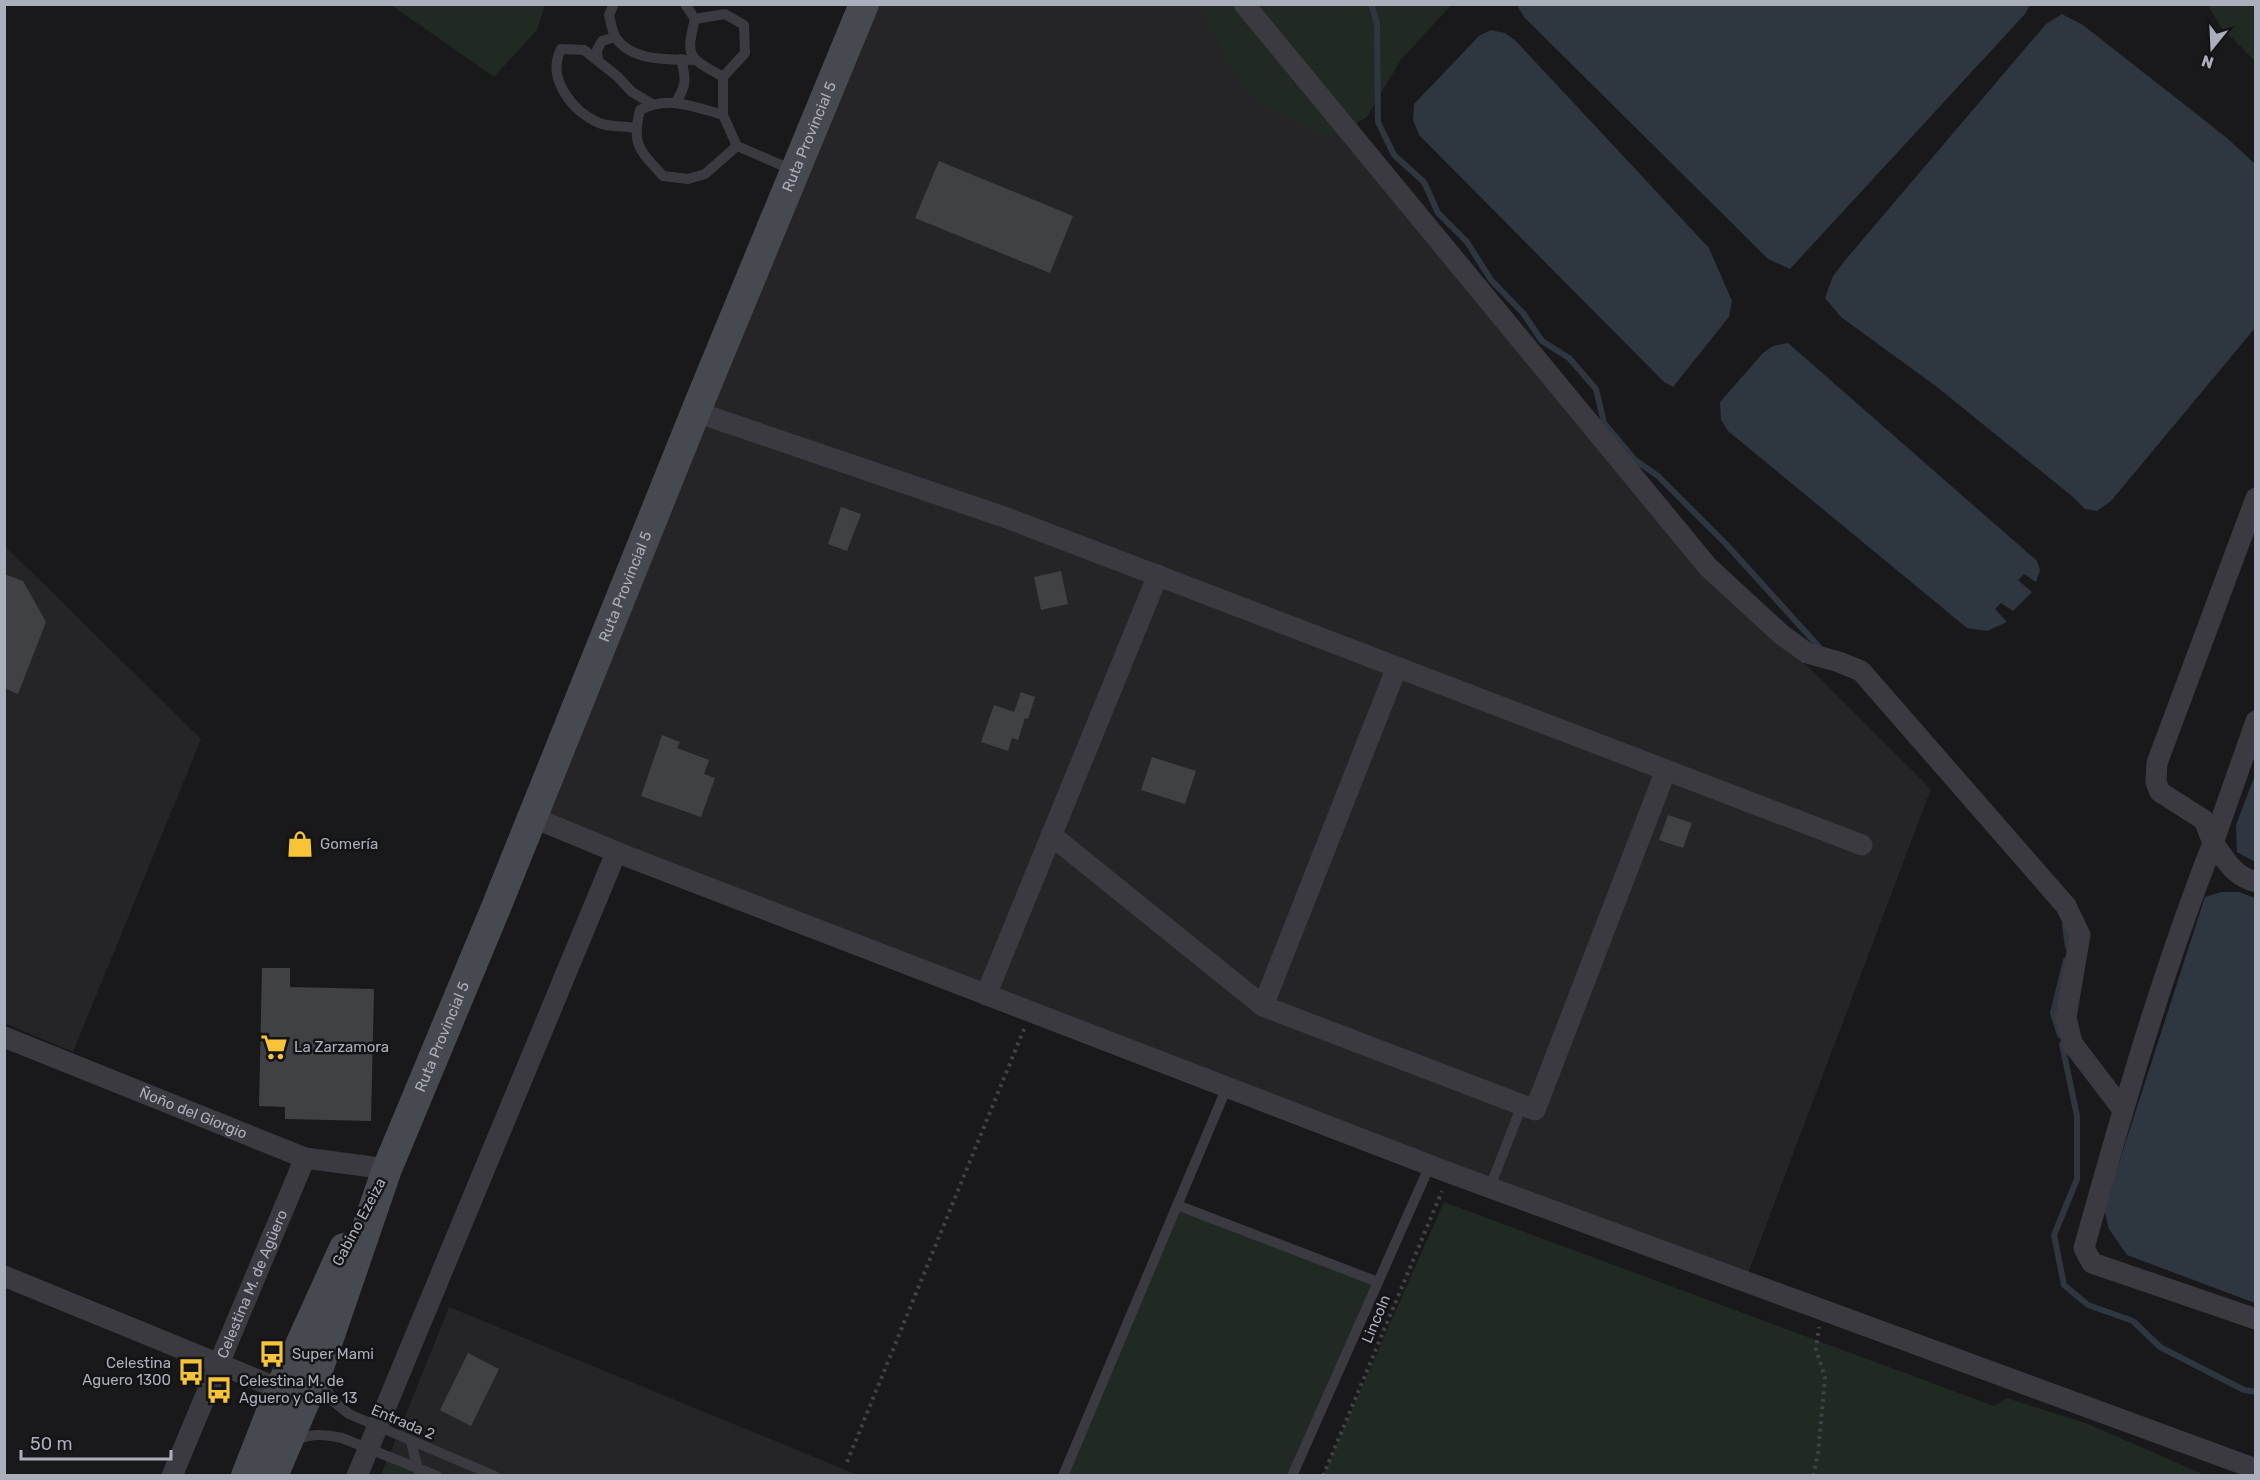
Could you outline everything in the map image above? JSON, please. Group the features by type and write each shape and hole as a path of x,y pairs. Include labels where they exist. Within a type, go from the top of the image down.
{"main road":[{"name":"Ruta Provincial 5","path":"387,1170 864,4"},
{"name":"Gabino Ezeiza","path":"273,1476 317,1373 387,1170"},
{"name":"Gabino Ezeiza","path":"246,1476 279,1389 348,1238 387,1170"}],"street":[{"path":"1244,4 1708,567 1782,634 1807,653 1861,671 2066,906 2080,935 2066,1017 2072,1043 2123,1110"},
{"path":"698,407 1007,518 1862,845"},
{"path":"2250,880 2233,871 2213,843 2204,819 2160,792 2156,782 2157,763 2256,498"},
{"path":"986,995 1158,575"},
{"path":"1263,1006 1397,667"},
{"path":"2256,721 2194,892 2123,1110 2084,1248 2092,1263 2256,1319"},
{"path":"1051,835 1263,1006 1535,1110 1666,770"},
{"path":"532,817 616,853 1490,1188 2256,1469"},
{"path":"357,1476 616,853"},
{"path":"2194,892 2214,880 2250,880"},
{"name":"Ñoño del Giorgio","path":"4,1037 305,1158 387,1170"},
{"name":"Celestina M. de Agüero","path":"172,1476 305,1158"},
{"path":"4,1276 279,1389"}],"lane":[{"path":"614,4 609,15 615,37 628,50 654,58 695,60 723,76"},
{"path":"685,4 695,19 688,45 695,60"},
{"path":"695,19 725,14 744,26 745,53 723,76 723,116 737,146 795,171"},
{"path":"598,61 597,50 602,41 615,37"},
{"path":"636,128 600,123 574,108 562,88 555,60 561,49 584,50 617,76 632,92 651,104"},
{"path":"676,102 684,89 686,76 681,59"},
{"path":"723,116 676,102 651,104 640,110 636,128 638,146 663,176 688,179 705,174 737,146"},
{"path":"1063,1476 1227,1087"},
{"path":"1490,1188 1522,1105"},
{"path":"1292,1476 1378,1282 1440,1169"},
{"path":"1178,1205 1378,1282"},
{"name":"Entrada 2","path":"317,1373 334,1402 349,1414 377,1428 495,1476"},
{"path":"286,1445 313,1434 342,1438 419,1472 437,1476"},
{"path":"411,1442 419,1472"}],"path":[{"path":"847,1462 1031,1012"},
{"name":"Lincoln","path":"1323,1476 1440,1169"},
{"path":"1813,1476 1818,1454 1825,1378 1816,1349 1821,1309"}],"shaded area":[{"path":"865,4 1244,5 1708,567 1931,789 1745,1281 532,817"},
{"path":"391,5 545,5 537,30 494,77"},
{"path":"1200,5 1451,5 1400,61 1367,117 1329,139 1261,105 1228,66"},
{"path":"1517,5 2030,5 2025,14 1790,269 1768,259 1524,17"},
{"path":"2208,5 2255,5 2255,61 2221,27"},
{"path":"2062,14 2083,25 2227,138 2255,164 2255,328 2111,501 2097,511 2085,509 1937,387 1841,317 1825,298 1833,276 1847,258 2046,24"},
{"path":"1491,30 1505,33 1515,40 1709,248 1732,301 1729,317 1673,387 1664,382 1419,135 1413,120 1414,104 1480,35"},
{"path":"1788,343 2037,561 2040,570 2036,582 2024,574 2018,580 2032,592 2013,611 2001,603 1995,609 2007,622 1987,631 1967,628 1728,431 1721,420 1720,402 1763,353 1773,346"},
{"path":"4,545 201,739 73,1052 5,1023"},
{"path":"2255,775 2255,862 2237,852 2236,825"},
{"path":"2221,892 2239,892 2255,898 2255,1303 2127,1255 2109,1229 2104,1209 2205,897"},
{"path":"1444,1202 1994,1406 2007,1398 2088,1424 2205,1475 1323,1475"},
{"path":"1177,1205 1378,1282 1292,1475 1063,1476"},
{"path":"449,1307 858,1475 381,1476"},
{"path":"388,1456 437,1476 381,1476"}],"building":[{"path":"939,161 1073,216 1050,273 915,218"},
{"path":"841,507 861,514 847,551 828,544"},
{"path":"1061,571 1068,604 1041,610 1034,577"},
{"path":"4,574 23,581 46,622 18,694 4,688"},
{"path":"1021,692 1035,697 1018,740 1012,738 1008,751 981,742 994,705 1014,712"},
{"path":"662,735 680,742 677,748 709,760 704,774 715,778 701,817 641,796"},
{"path":"1152,757 1196,771 1185,804 1141,790"},
{"path":"1668,815 1692,823 1683,848 1659,840"},
{"path":"262,968 290,968 290,987 374,989 371,1121 285,1119 285,1107 259,1106"},
{"path":"468,1353 499,1369 471,1426 440,1410"}],"waterway":[{"path":"1371,4 1377,23 1378,122 1394,155 1424,182 1438,213 1467,242 1491,280 1523,313 1542,341 1569,358 1596,389 1604,423 1635,460 1658,476 1726,544 1821,649"},
{"path":"2065,925 2068,947"},
{"path":"2060,1035 2053,1013 2066,960"},
{"path":"2062,1044 2077,1116 2077,1179 2054,1235 2064,1285 2088,1305 2133,1321 2160,1347 2244,1390 2256,1392"}],"place":[{"name":"Gomería","path":"300,844"},
{"name":"La Zarzamora","path":"274,1047"},
{"name":"Super Mami","path":"272,1354"},
{"name":"Celestina Aguero 1300","path":"191,1372"},
{"name":"Celestina M. de Aguero y Calle 13","path":"219,1390"}]}
